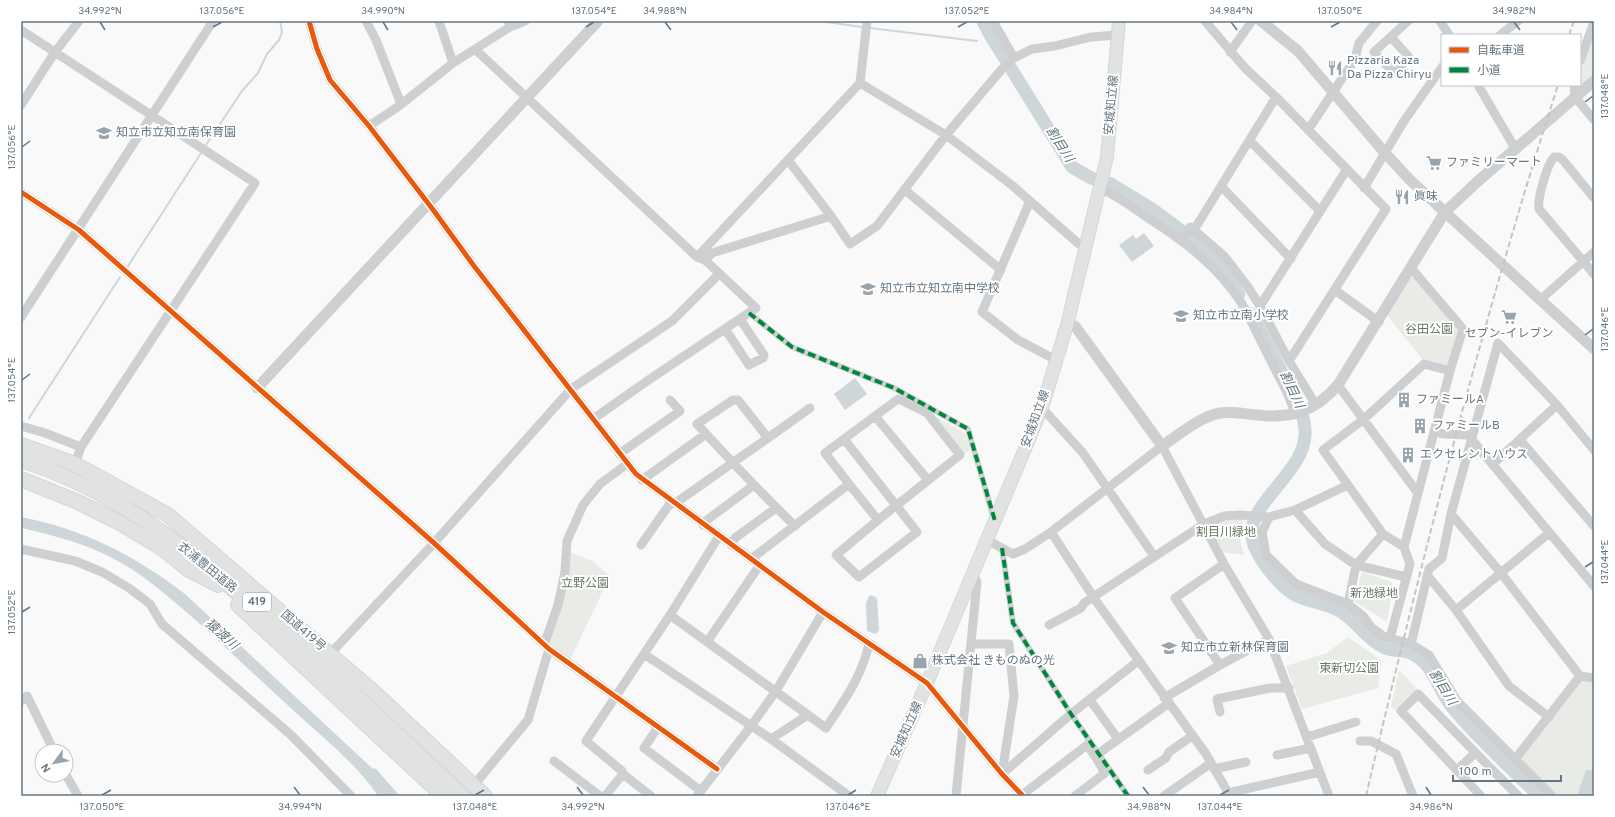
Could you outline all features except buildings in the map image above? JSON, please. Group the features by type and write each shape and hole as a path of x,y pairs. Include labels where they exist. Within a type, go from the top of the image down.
{"highway":[{"name":"国道419号","path":"21,444 75,464 168,515 330,654 469,790 485,796"},
{"name":"衣浦豊田道路","path":"21,452 50,462 116,492 174,529 248,593 288,622 469,790"},
{"name":"衣浦豊田道路","path":"21,460 39,466 106,496 146,521 179,545 251,605 455,796"},
{"name":"衣浦豊田道路","path":"21,469 68,488 152,534 193,563 215,582"},
{"name":"419","path":"21,479 78,502 118,522 163,548 189,570 215,582 257,624 443,796"}],"main road":[{"name":"安城知立線","path":"877,796 928,683 1042,408 1067,324 1107,157 1119,21"}],"street":[{"path":"21,105 55,52 80,21"},
{"path":"21,317 153,116 213,21"},
{"path":"309,21 325,71 369,126 474,266 619,454 642,480 823,612 928,683 1002,774 1023,796 1087,745 1097,755 1105,773 1075,796"},
{"path":"366,21 376,40 401,104"},
{"path":"439,21 454,63"},
{"path":"369,126 401,104 454,63 476,50 509,24 525,21"},
{"path":"257,388 598,21"},
{"path":"701,259 788,160 860,84 867,21"},
{"path":"993,21 1014,58"},
{"path":"1205,21 1230,52 1386,209 1289,361"},
{"path":"1230,52 1252,21"},
{"path":"1261,21 1298,51 1384,153 1445,212 1594,349"},
{"path":"1308,130 1355,59 1359,43 1377,21"},
{"path":"1390,37 1408,21"},
{"path":"1440,21 1448,34"},
{"path":"1501,34 1518,21"},
{"path":"1581,58 1594,22"},
{"path":"21,30 255,183 81,447 75,464"},
{"path":"788,160 831,216 850,244 877,226 946,135 1002,69 1014,58 1032,49 1055,46 1091,37 1118,35"},
{"path":"476,50 526,99 756,308 593,419"},
{"path":"1364,188 1404,120 1441,68"},
{"path":"987,540 1013,554 1018,552 1051,532 1162,446 1204,418 1221,413 1270,417 1304,410 1338,385 1445,212 1477,182 1516,150 1594,81"},
{"path":"860,84 946,135 1013,186 1079,244 1085,247"},
{"path":"1479,86 1516,150"},
{"path":"1574,86 1576,97 1594,120"},
{"path":"1182,240 1192,229 1221,186 1276,97"},
{"path":"1250,141 1320,211"},
{"path":"1594,198 1562,159 1559,156 1554,157 1550,164 1539,199 1539,209 1594,274"},
{"path":"1260,306 1347,169"},
{"path":"1221,186 1291,258"},
{"path":"1099,188 1112,194 1182,240 1214,269 1241,304 1283,386 1304,410"},
{"path":"905,190 1001,270"},
{"path":"21,192 79,230 434,543 547,647 717,770"},
{"path":"1030,201 982,312 1018,340 1056,360"},
{"path":"701,259 712,253 831,216"},
{"path":"1192,229 1225,257 1260,306 1289,361 1304,410"},
{"path":"1540,300 1594,252"},
{"path":"1390,638 1410,564 1404,547 1417,492 1463,329 1411,268"},
{"path":"330,654 434,543 571,390 672,321 719,274"},
{"path":"1335,290 1378,322"},
{"path":"749,313 792,347 894,388 968,429 995,520"},
{"path":"725,329 749,365 763,358 764,355 740,319"},
{"path":"1067,324 1075,326 1162,446 1224,564 1269,639 1329,796"},
{"path":"1411,644 1429,569 1442,558 1452,514 1498,343 1557,406 1594,450"},
{"path":"1404,547 1383,534 1323,450 1364,419 1424,364 1450,371"},
{"path":"1338,385 1417,492"},
{"path":"619,454 680,411 670,400"},
{"path":"768,438 738,400 733,400 697,424 732,463 795,526"},
{"path":"844,439 897,505 917,532 859,578 836,555 878,520 897,505 928,480 960,455 927,413 901,400 898,400 875,416 825,453 878,520"},
{"path":"1493,464 1557,406"},
{"path":"642,545 672,503 810,408"},
{"path":"1042,408 1083,453 1154,556"},
{"path":"875,416 928,480"},
{"path":"21,426 45,433 81,447"},
{"path":"1434,432 1442,434 1468,435 1594,586"},
{"path":"642,480 706,434"},
{"path":"1520,440 1594,526"},
{"path":"469,790 528,720 558,605 565,572 567,541 584,505 600,484 627,464"},
{"path":"751,559 849,484"},
{"path":"703,525 754,485"},
{"path":"1048,625 1081,608 1084,603 1204,524 1224,516 1267,517 1295,510 1348,485"},
{"path":"731,545 735,538 776,508"},
{"path":"1295,510 1325,544 1356,565 1406,577"},
{"path":"1452,514 1501,573 1580,676 1594,678"},
{"path":"1267,517 1262,532 1266,555 1296,584 1348,604 1363,616 1372,628 1383,636 1411,644 1429,655 1458,702 1516,758 1552,796"},
{"path":"1051,532 1095,597 1096,601 1192,736 1229,794 1320,772"},
{"path":"1456,610 1550,533"},
{"path":"1348,604 1356,565 1383,534"},
{"path":"651,796 623,774 622,771 586,741 670,615 719,536"},
{"path":"21,548 75,561 102,572 129,588 150,604 162,624 291,735 352,796"},
{"path":"1002,548 1013,623 1097,755 1128,796"},
{"path":"1220,665 1174,598 1224,564"},
{"path":"707,642 760,566"},
{"path":"956,796 977,582 973,574"},
{"path":"1427,575 1456,610 1509,686 1549,717"},
{"path":"658,727 644,748 699,793 776,691 823,612"},
{"path":"670,615 826,728 857,680 864,663 869,644"},
{"path":"1097,755 1167,700 1220,665 1269,639"},
{"path":"971,644 1009,644 1014,696 1002,774"},
{"path":"644,654 771,739 849,796"},
{"path":"1002,774 1071,714 1138,661"},
{"path":"1516,758 1580,676"},
{"path":"1220,712 1217,699 1270,688 1289,688"},
{"path":"1481,796 1401,711 1418,694 1518,796"},
{"path":"21,701 27,696 50,743"},
{"path":"1090,700 1118,739"},
{"path":"771,739 808,715"},
{"path":"1307,737 1356,722"},
{"path":"1148,770 1166,758 1169,752 1192,736"},
{"path":"1360,741 1371,741 1396,754 1413,796"},
{"path":"1277,756 1311,748"},
{"path":"1457,770 1475,753"},
{"path":"554,761 600,796"},
{"path":"1164,796 1212,766 1246,762"},
{"path":"605,796 623,774"},
{"path":"71,783 78,796"}],"green space":[{"path":"1594,30 1594,74 1581,85 1581,68"},
{"name":"谷田公園","path":"1410,278 1415,278 1458,328 1449,365 1446,367 1423,360 1387,315"},
{"path":"929,413 965,433 971,449 963,455"},
{"name":"割目川緑地","path":"1226,519 1243,520 1240,538 1244,555 1222,552 1210,530 1211,525"},
{"name":"立野公園","path":"572,553 592,561 610,576 570,660 547,644 568,555"},
{"name":"新池緑地","path":"1362,572 1392,582 1393,587 1387,622 1354,601"},
{"name":"東新切公園","path":"1348,637 1382,661 1378,688 1302,709 1286,666 1327,653"},
{"path":"1399,670 1417,689 1395,710 1391,706"},
{"path":"1583,680 1594,681 1594,796 1556,796 1522,761 1521,756"}],"water":[{"path":"1144,233 1154,246 1132,262 1119,245 1133,235 1136,239"},
{"path":"855,378 867,394 845,410 834,394"},
{"name":"猿渡川","path":"21,517 66,529 108,546 128,556 166,580 185,594 373,769 375,768 400,796 378,796 360,772 349,761 192,617 144,578 130,568 99,551 48,534 21,528"},
{"path":"871,595 877,598 879,630 876,634 867,631 866,603"},
{"path":"1586,770 1594,770 1594,796 1577,796"}],"waterway":[{"path":"206,145 242,91 258,73 267,54 279,40 282,32 280,21"},
{"path":"819,21 862,27"},
{"name":"割目川","path":"983,21 1072,167 1091,178 1111,184 1152,209 1183,232 1208,253 1223,270 1239,294"},
{"path":"870,28 977,41"},
{"name":"割目川","path":"985,37 989,33"},
{"path":"128,266 201,153"},
{"path":"29,418 120,277"},
{"name":"割目川","path":"1251,314 1298,404 1303,416 1305,429 1304,444 1298,459 1258,512 1253,525 1252,538 1263,562 1275,578 1295,595 1338,610 1348,617 1377,644 1390,649 1408,652 1419,658 1431,671 1452,707 1462,719 1483,742 1539,796"}],"railway":[{"path":"1569,34 1574,21"},
{"path":"1366,796 1409,617 1479,350 1504,261 1558,86"}],"marked path":[{"path":"749,313 792,347 894,388 968,429 995,521"},
{"path":"1002,548 1013,623 1071,714 1128,796"}],"cycle path":[{"path":"309,21 317,49 330,80 369,126 474,266 636,474 823,612 927,683 1002,774 1023,796"},
{"path":"21,192 79,230 434,543 549,649 717,769"}],"place":[{"name":"Pizzaria Kaza Da Pizza Chiryu","path":"1335,68"},
{"name":"知立市立知立南保育園","path":"104,133"},
{"name":"ファミリーマート","path":"1434,163"},
{"name":"眞味","path":"1402,197"},
{"name":"知立市立知立南中学校","path":"868,289"},
{"name":"知立市立南小学校","path":"1181,316"},
{"name":"セブン-イレブン","path":"1509,317"},
{"name":"ファミールA","path":"1404,400"},
{"name":"ファミールB","path":"1420,426"},
{"name":"エクセレントハウス","path":"1408,455"},
{"name":"知立市立新林保育園","path":"1169,648"},
{"name":"株式会社 きものぬの光","path":"920,661"}]}
